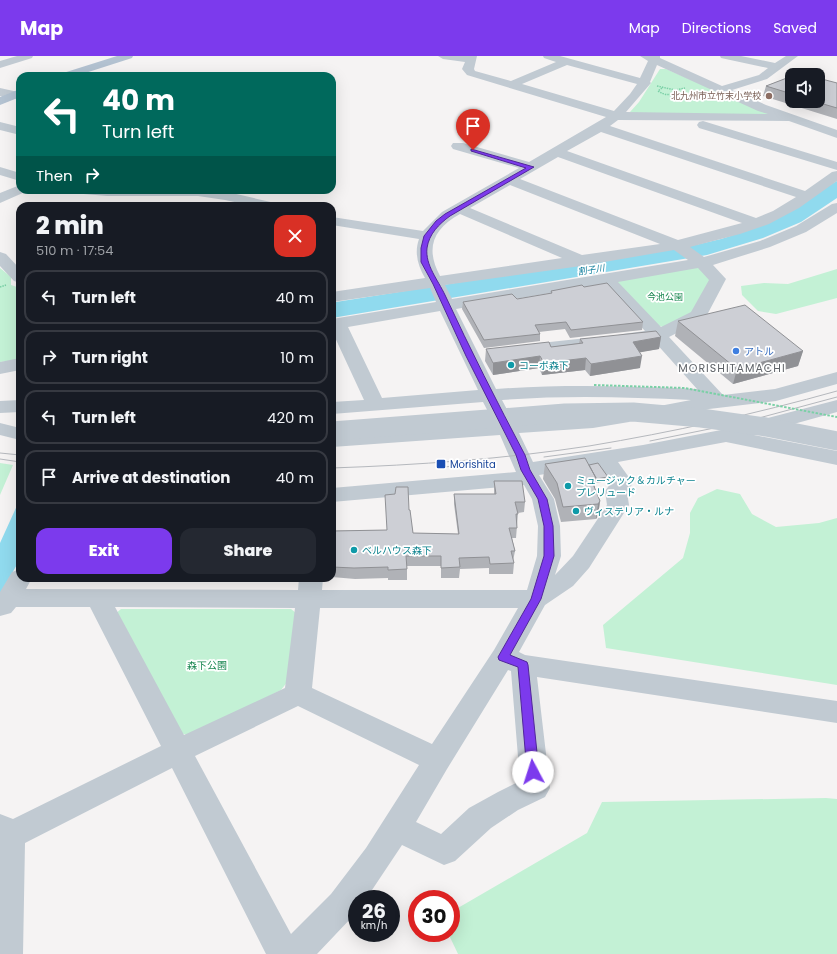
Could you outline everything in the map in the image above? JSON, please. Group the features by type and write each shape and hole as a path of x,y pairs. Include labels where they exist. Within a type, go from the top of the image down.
{"main road":[{"path":"76,72 126,56"},
{"path":"0,101 16,94"}],"street":[{"path":"0,65 8,58 28,56"},
{"path":"443,56 471,58 468,68 471,73 617,116 684,118 788,118"},
{"path":"548,56 645,83"},
{"path":"726,56 777,67"},
{"path":"720,90 763,76 793,56"},
{"path":"294,954 342,905 377,858 437,760 513,661 536,599 549,556 549,526 543,499 527,474 520,455 489,395 477,355 444,302 436,283 424,262 424,248 427,236 438,222 459,208 510,180 617,116 645,83 652,57 720,90 788,118 837,134"},
{"path":"511,85 566,61"},
{"path":"0,92 16,94"},
{"path":"684,118 837,166"},
{"path":"0,126 16,130"},
{"path":"600,127 806,196"},
{"path":"458,146 531,167"},
{"path":"557,152 756,223"},
{"path":"0,171 16,176"},
{"path":"336,296 436,283 678,246 707,239 756,223 777,214 837,175"},
{"path":"509,352 659,335 698,315 706,304 718,279 701,261 678,246 510,180"},
{"path":"0,199 16,191"},
{"path":"212,194 255,202"},
{"path":"336,323 444,302 606,278 701,261 765,244 801,229 837,207"},
{"path":"459,208 581,260"},
{"path":"336,222 427,236"},
{"path":"336,231 351,225"},
{"path":"0,257 16,274"},
{"path":"606,278 714,396"},
{"path":"336,325 376,405"},
{"path":"0,368 16,365"},
{"path":"336,442 378,440 507,428 598,422 709,403 776,396 837,378"},
{"path":"336,408 489,395 582,391 714,396 776,396"},
{"path":"0,392 16,392"},
{"path":"336,417 557,399 656,401 750,412 837,428"},
{"path":"336,495 416,489 527,474 604,459 663,450 836,410"},
{"path":"336,431 565,413 632,412 701,418 766,427 837,441"},
{"path":"726,436 837,458"},
{"path":"10,595 99,600 310,588 536,599 565,580 581,562 618,505 616,491 622,483 604,459"},
{"path":"298,694 310,588"},
{"path":"99,600 284,954"},
{"path":"513,661 837,712"},
{"path":"397,827 444,851 480,818 508,801 535,788 513,661"},
{"path":"6,954 3,834 298,694"},
{"path":"298,694 437,760"}],"path":[{"path":"645,83 675,90 690,87"},
{"path":"664,88 658,91 669,95 675,93 675,90"},
{"path":"594,385 684,388 836,410"}],"green space":[{"path":"660,69 666,69 768,113 770,116 636,114 630,112 639,102"},
{"name":"今池公園","path":"695,267 701,268 711,277 697,310 663,327 656,325 617,282 618,279"},
{"path":"0,268 11,277 11,285 16,287 16,360 0,362"},
{"path":"837,269 837,298 776,314 758,311 742,295 741,286 764,283 788,284"},
{"path":"0,463 13,465 0,495"},
{"path":"717,489 740,494 752,514 776,527 819,523 837,518 837,685 606,648 603,625 683,558 690,533 690,513 698,498"},
{"name":"森下公園","path":"121,609 291,609 296,613 288,681 281,690 191,736 180,733 114,615"},
{"path":"837,799 837,954 458,954 452,942 460,942 460,907 587,833 602,802"}],"water":[{"name":"割子川","path":"837,181 837,198 801,222 763,238 707,255 336,317 336,302 695,245 721,239 755,228"},
{"path":"16,508 16,566 0,595 0,543"}],"building":[{"path":"785,79 785,92 766,86"},
{"path":"825,80 837,83 837,108 825,104"},
{"path":"607,283 643,322 571,330 566,322 535,325 540,334 484,340 463,302 512,294 517,299 552,293 551,291 582,285 584,287"},
{"path":"745,305 803,351 737,369 678,321"},
{"path":"656,331 661,337 633,342 642,356 591,364 586,358 544,363 540,356 493,363 486,349 549,342 551,347 583,343 580,339"},
{"path":"585,458 596,478 591,479 600,501 598,504 563,507 557,483 545,464"},
{"path":"598,463 608,477 596,479 589,465"},
{"path":"494,481 522,481 525,502 515,502 518,514 516,514 517,528 509,528 515,551 511,551 514,563 490,564 489,557 459,558 460,567 441,568 441,556 406,556 407,569 388,570 388,567 336,567 336,531 387,530 385,495 395,494 396,487 408,487 409,510 413,533 459,534 454,494 496,494"}],"tram line":[{"path":"336,468 461,461 557,451 652,435 714,422 837,391"},
{"path":"650,441 744,422 837,397"},
{"path":"544,457 611,448"},
{"path":"0,453 16,455"},
{"path":"0,459 16,461"},
{"path":"444,467 490,463"}],"place":[{"name":"北九州市立竹末小学校","path":"769,96"},
{"name":"アトル","path":"736,351"},
{"name":"コーポ森下","path":"511,365"},
{"name":"Morishita","path":"441,464"},
{"name":"ミュージック＆カルチャー プレリュード","path":"568,486"},
{"name":"ヴィステリア・ルナ","path":"576,511"},
{"name":"ベルハウス森下","path":"354,550"}],"district":[{"name":"MORISHITAMACHI","path":"732,368"}],"route":[{"path":"473,150 531,167 438,222 427,236 424,248 424,262 436,284 469,356 507,428 520,455 525,470 543,499 549,526 549,556 536,599 503,657 523,665 533,772"}]}
